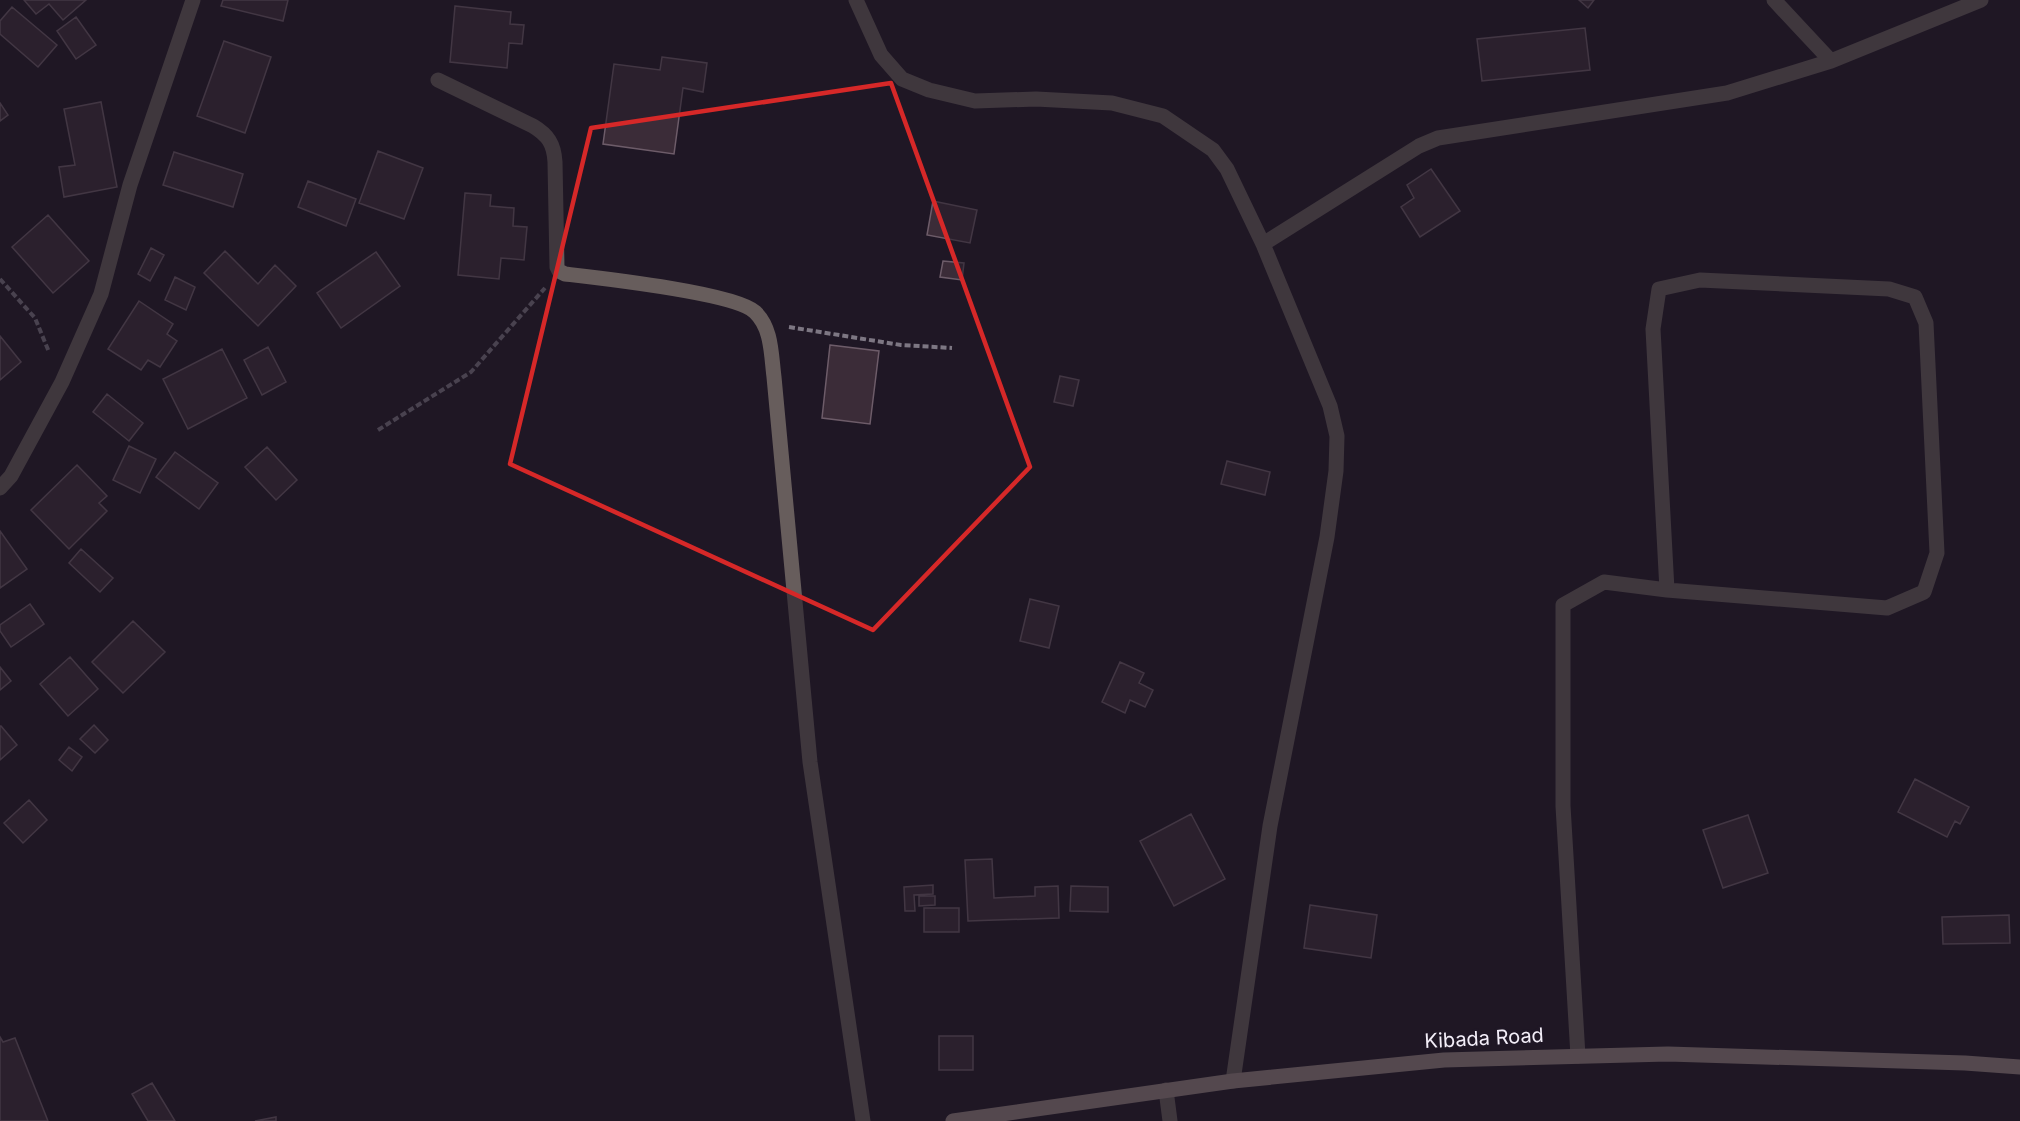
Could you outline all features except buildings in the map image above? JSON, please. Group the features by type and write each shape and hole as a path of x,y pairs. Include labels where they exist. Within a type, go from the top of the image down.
{"main road":[{"name":"Kibada Road","path":"952,1121 1233,1081 1444,1060 1680,1054 1965,1063 2020,1067"}],"street":[{"path":"0,488 11,476 62,382 101,294 130,185 193,0"},
{"path":"856,0 881,55 903,79 928,90 975,101 1036,99 1112,103 1163,116 1213,150 1227,169 1263,244 1330,406 1337,436 1336,471 1327,537 1270,826 1233,1081"},
{"path":"1774,0 1831,61"},
{"path":"1263,244 1419,146 1438,138 1727,93 1831,61 1981,0"},
{"path":"438,80 533,126 550,140 554,149 555,162 557,267 559,271 565,274 720,298 755,311 768,332 810,762 863,1121"},
{"path":"1578,1056 1563,806 1563,605 1604,582 1667,590 1887,608 1924,592 1937,553 1926,323 1915,297 1888,289 1700,280 1659,289 1653,329 1667,590"},
{"path":"1166,1090 1170,1121"}],"path":[{"path":"378,430 471,372 500,342 559,271"},
{"path":"0,279 35,318 62,382"},
{"path":"764,323 901,345 952,348"}],"highlighted area":[{"path":"891,83 1030,467 873,630 510,464 591,128"}]}
